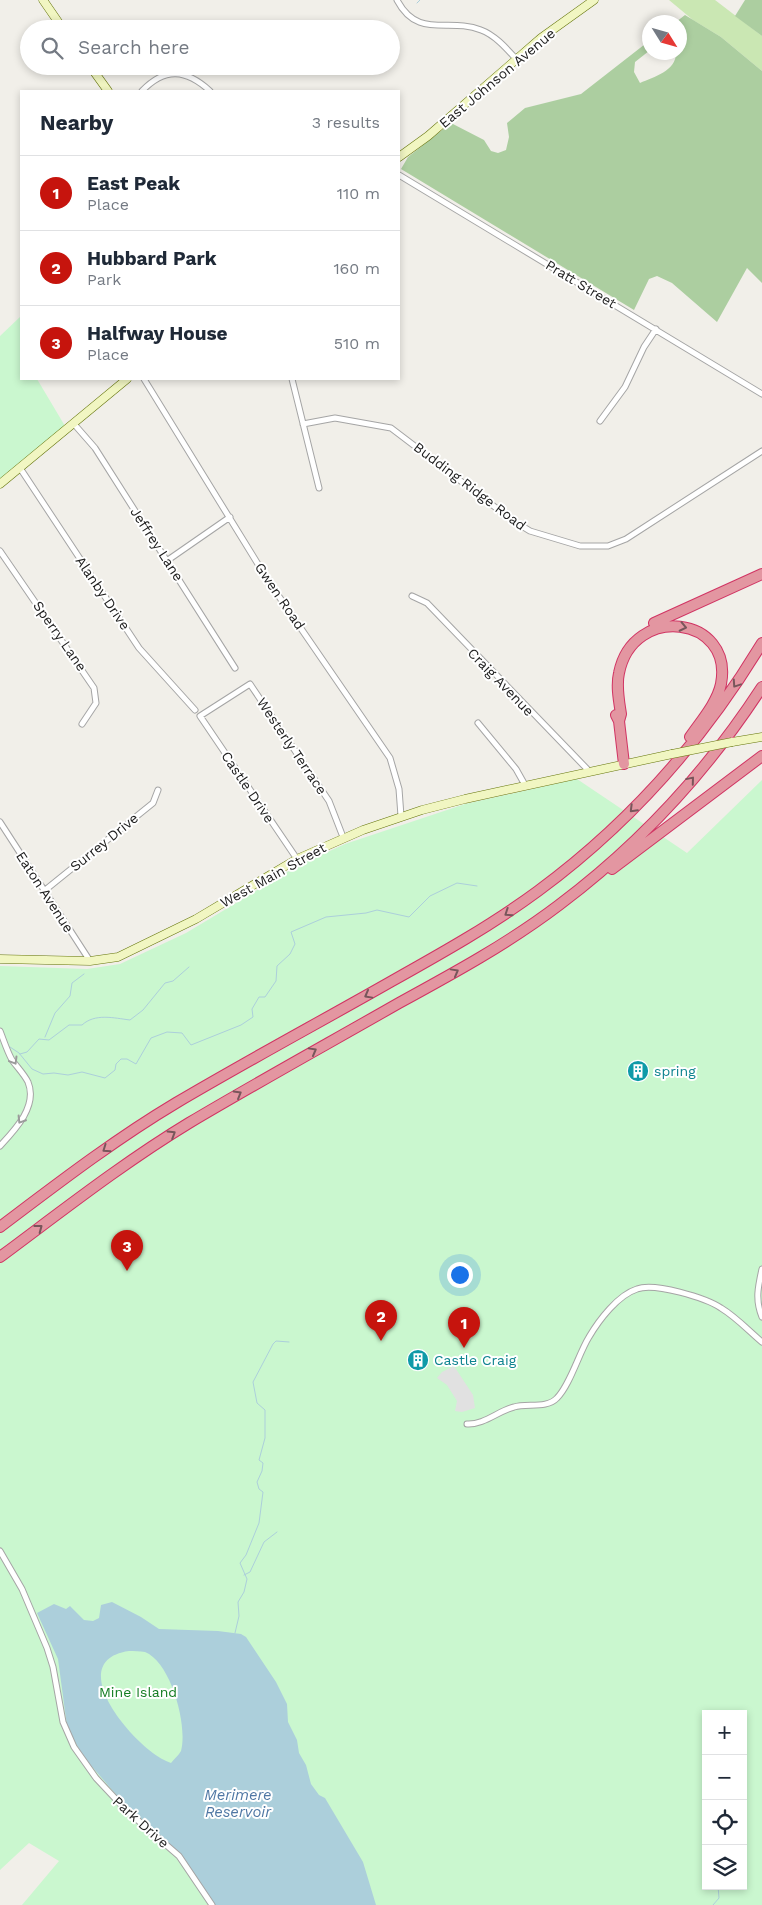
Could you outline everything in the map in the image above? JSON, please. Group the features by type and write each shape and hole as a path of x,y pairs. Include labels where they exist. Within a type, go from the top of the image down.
{"highway":[{"path":"619,720 615,714 613,674 618,656 630,639 649,626 762,574"},
{"path":"624,764 619,720 621,714 618,684 619,671 627,653 638,639 655,628 673,625 692,629 710,642 721,663 720,687 714,701 658,783"},
{"path":"0,1227 104,1150 162,1112 499,918 551,882 589,851 658,783 712,719 762,643"},
{"path":"568,898 627,847 678,795 723,742 762,687"},
{"path":"0,1257 113,1173 165,1138 486,954 568,898 585,889 762,756"}],"main road":[{"path":"42,0 56,20"},
{"name":"East Johnson Avenue","path":"400,156 428,136 542,38 594,0"},
{"path":"96,75 107,90"},
{"path":"0,484 127,380"},
{"name":"West Main Street","path":"0,959 90,961 118,958 180,928 297,859 343,837 401,816 525,785 762,737"}],"street":[{"path":"397,0 410,17 422,24 481,30 504,46 517,60"},
{"path":"143,90 160,76 167,75"},
{"path":"185,75 209,90"},
{"name":"Pratt Street","path":"400,176 762,394"},
{"path":"600,421 625,388 644,347 656,329"},
{"name":"Gwen Road","path":"145,380 269,582 390,758 400,789 401,816"},
{"path":"292,380 319,488"},
{"name":"Budding Ridge Road","path":"303,424 335,418 391,428 518,524 571,545 589,547 608,546 626,539 762,451"},
{"name":"Jeffrey Lane","path":"74,424 94,448 168,560 235,668"},
{"name":"Alanby Drive","path":"20,468 139,648 195,710"},
{"path":"168,560 230,517"},
{"name":"Sperry Lane","path":"0,551 94,688 96,704 82,724"},
{"name":"Craig Avenue","path":"412,596 426,604 589,771"},
{"name":"Westerly Terrace","path":"200,716 250,684 329,801 343,837"},
{"name":"Castle Drive","path":"200,716 297,859"},
{"path":"478,722 505,755 525,785"},
{"name":"Surrey Drive","path":"44,891 153,803 158,790"},
{"name":"Eaton Avenue","path":"0,822 90,961"},
{"path":"0,1031 10,1055 26,1079 30,1089 26,1114 0,1146"},
{"path":"762,1269 757,1289 758,1304 762,1317"},
{"path":"467,1424 478,1423 514,1407 554,1400 564,1388 591,1333 619,1302 638,1288 663,1289 700,1299 720,1307 762,1342"},
{"name":"Park Drive","path":"0,1551 22,1589 47,1648 53,1667 63,1722 69,1739 107,1791 134,1819 179,1856 212,1905"}],"green space":[{"path":"669,0 715,0 762,36 762,71 721,37 687,15"},
{"path":"745,0 762,0 762,36 735,16"},
{"path":"687,16 721,37 762,71 762,283 747,268 717,322 672,283 657,276 649,279 634,310 401,169 408,157 451,123 484,140 491,151 498,153 506,150 509,137 507,123 525,108 581,94 642,46 642,56 635,62 634,72 640,83 658,76 674,60 687,60"},
{"path":"20,317 20,380 38,380 65,426 0,479 0,336"},
{"name":"Mine Island","path":"577,779 687,853 762,780 762,1905 22,1905 59,1861 29,1843 0,1870 0,966 87,969 120,964 186,933 299,865 345,844 465,804"}],"shaded area":[{"path":"454,1366 473,1395 475,1408 462,1412 455,1411 457,1401 447,1385 437,1378 442,1372"}],"water":[{"name":"Merimere Reservoir","path":"112,1602 159,1629 218,1631 241,1634 246,1637 276,1682 287,1704 288,1722 297,1740 299,1753 306,1765 311,1784 319,1795 325,1798 363,1862 376,1905 215,1905 183,1857 119,1798 82,1755 67,1726 58,1659 37,1613 54,1604 66,1609 70,1606 84,1620 93,1621 99,1618 101,1605","holes":["129,1651 145,1652 154,1658 163,1668 170,1681 180,1711 183,1740 181,1751 171,1763 157,1756 125,1726 111,1707 103,1688 101,1671 109,1658"]}],"waterway":[{"path":"417,3 420,0"},
{"path":"10,1047 19,1053 32,1069 43,1074 68,1075 82,1072 105,1078 115,1070 116,1064 121,1059 127,1059 136,1064 151,1038 167,1032 182,1033 191,1045 241,1025 253,1017 252,1009 259,997 265,997 276,981 277,966 290,954 295,944 291,932 326,917 377,910 409,917 430,896 457,883 477,886"},
{"path":"20,1054 27,1052 39,1039 49,1040 69,1025 82,1025 87,1021 99,1018 130,1020 143,1010 165,983 173,981 189,967"},
{"path":"45,1037 55,1013 70,996 72,983 84,974"},
{"path":"235,1633 239,1616 238,1602 244,1592 247,1579 240,1563 246,1555 259,1523 263,1492 259,1489 257,1482 263,1463 259,1460 265,1438 265,1410 257,1403 253,1382 273,1344 276,1341 289,1342"},
{"path":"244,1575 250,1572 264,1542 277,1532"},
{"path":"713,1905 719,1898 718,1890"}],"place":[{"name":"spring","path":"638,1071"},
{"name":"Halfway House","path":"127,1271"},
{"name":"Hubbard Park","path":"381,1341"},
{"name":"East Peak","path":"464,1348"},
{"name":"Castle Craig","path":"418,1360"}]}
